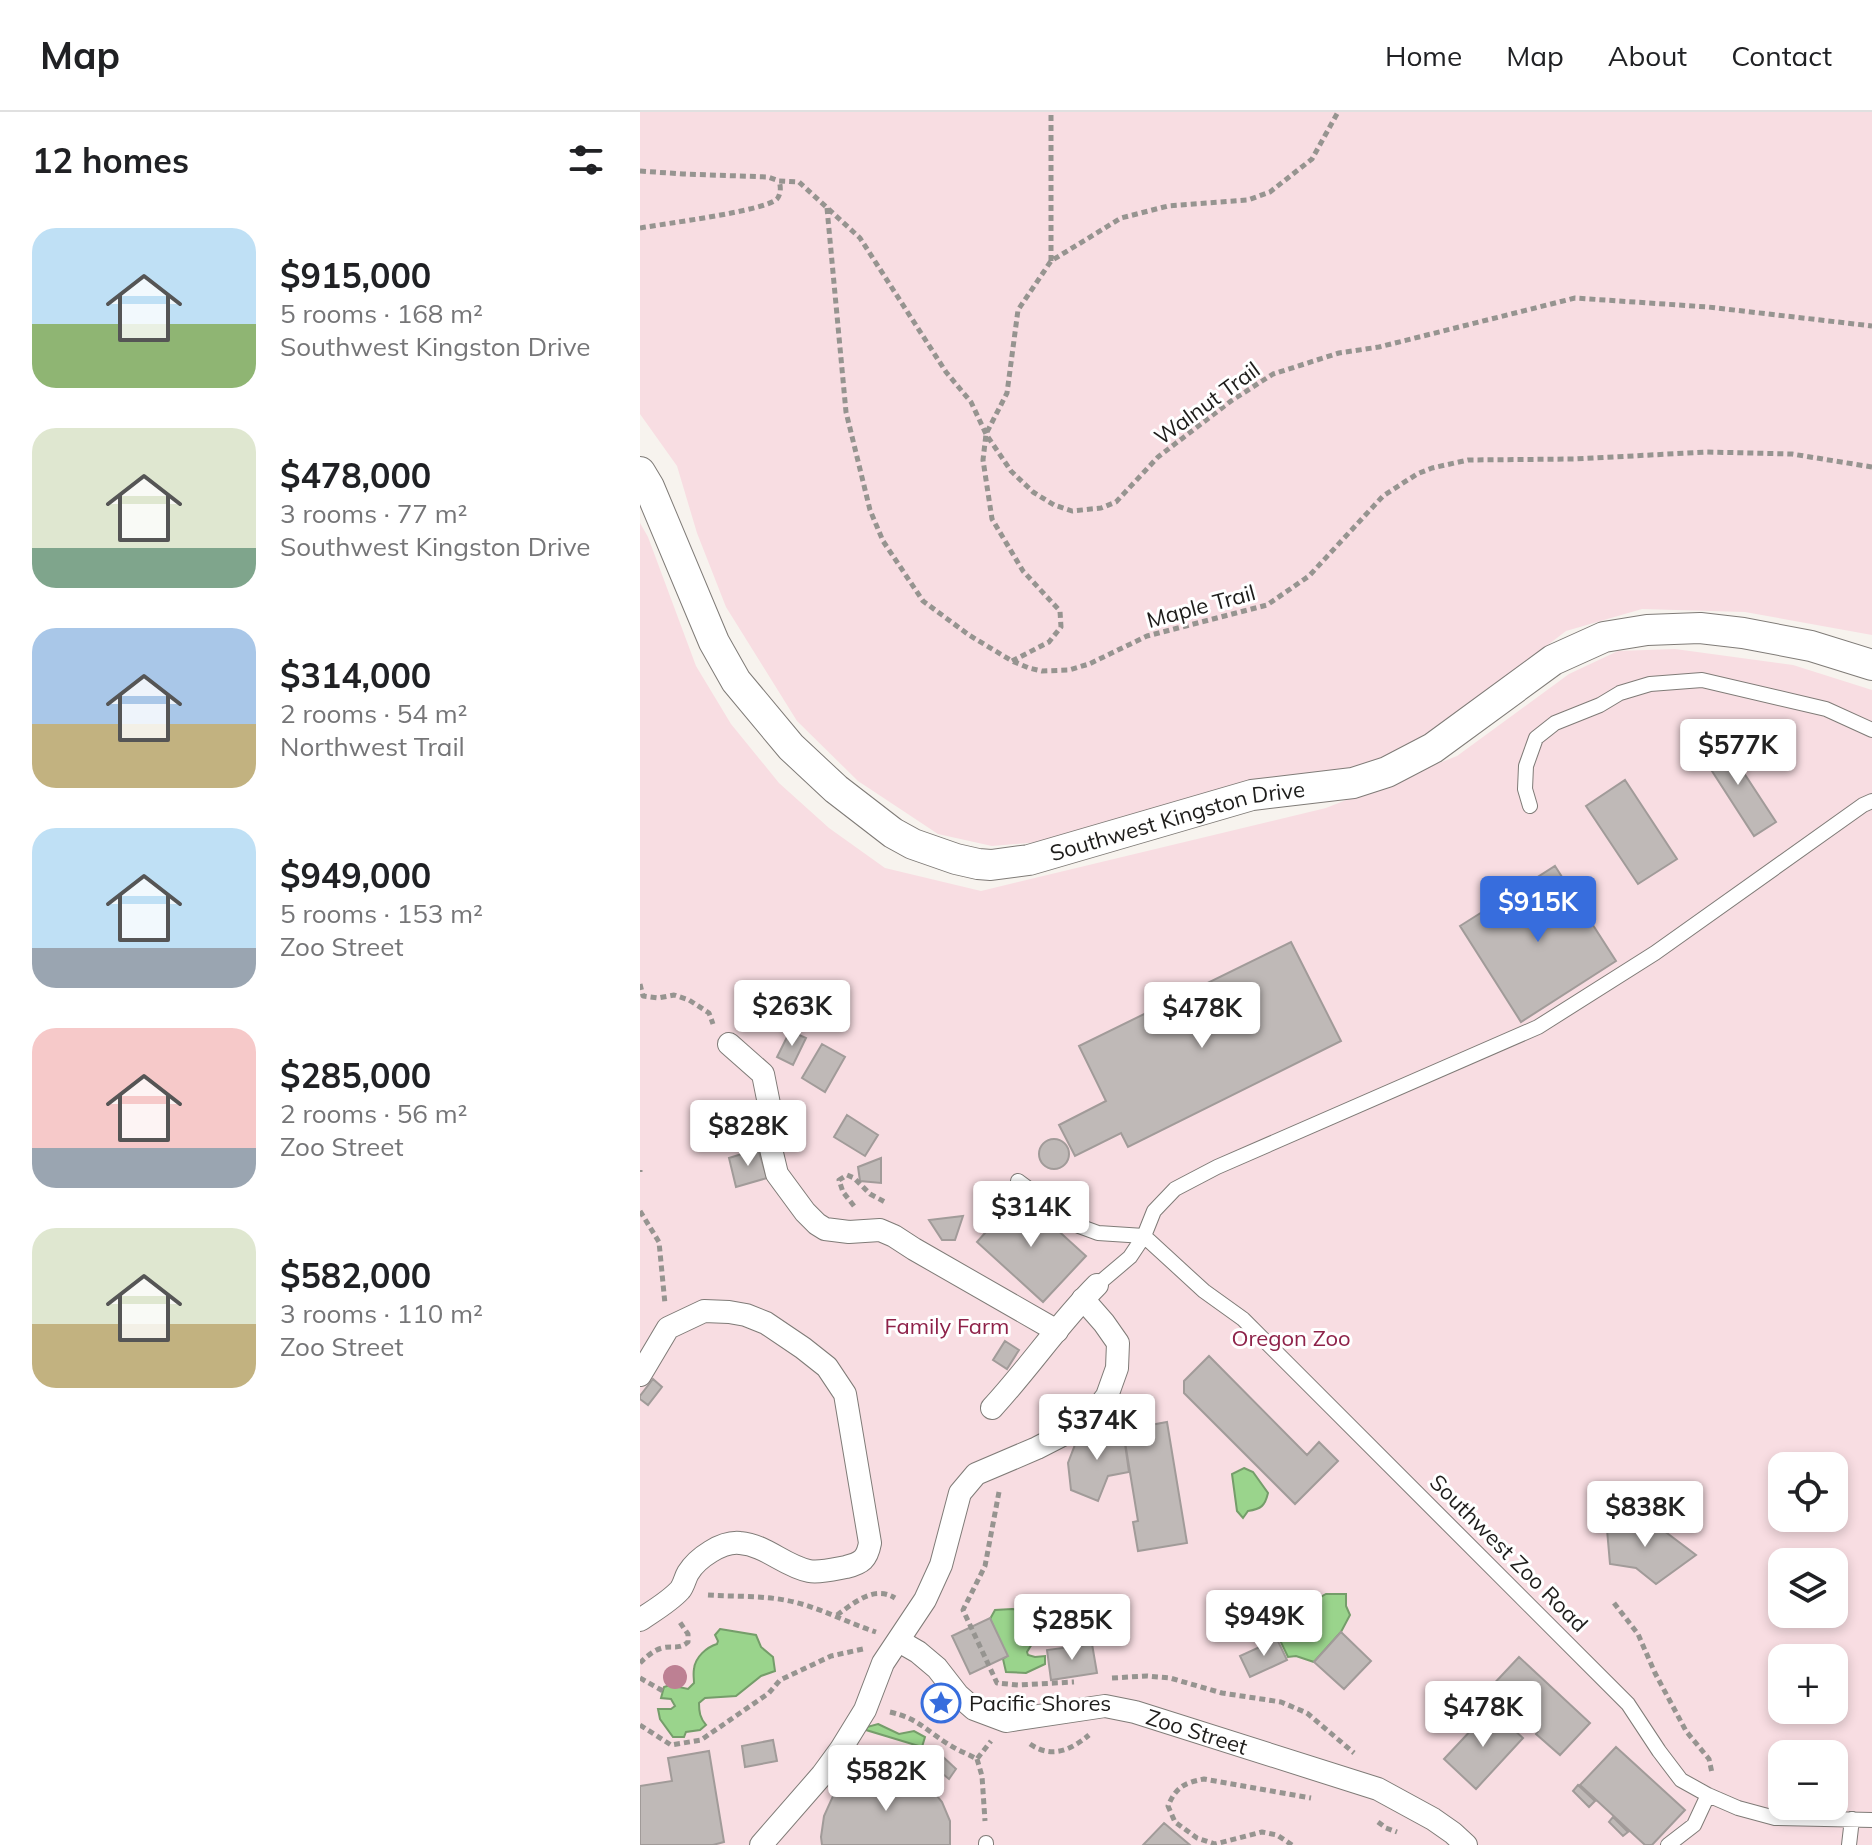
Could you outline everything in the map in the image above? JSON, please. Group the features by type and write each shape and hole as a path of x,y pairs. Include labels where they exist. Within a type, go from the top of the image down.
{"street":[{"name":"Southwest Kingston Drive","path":"640,472 714,642 736,681 763,716 836,789 893,833 933,852 978,864 1029,860 1252,795 1353,783 1387,772 1433,748 1553,660 1604,637 1647,630 1700,628 1811,646 1872,665"},
{"path":"729,1044 763,1074 770,1109 771,1149 777,1174 817,1224 825,1229 849,1232 880,1230 894,1236 1057,1331"},
{"path":"761,1845 822,1775 865,1710 877,1674 925,1600 941,1565 960,1493 976,1474 1074,1429 1093,1414 1107,1396 1117,1368 1118,1343 1104,1323 1090,1292 992,1408"},
{"path":"640,1375 668,1328 704,1311 746,1315 766,1323 803,1348 827,1367 845,1394 869,1533 869,1550 861,1561 851,1566 812,1572 771,1552 737,1542 713,1550 698,1559 681,1589 640,1620"},
{"path":"899,1641 937,1668 958,1695 974,1709 1006,1721"},
{"name":"Zoo Street","path":"1006,1721 1105,1706 1135,1712 1378,1789 1433,1819 1466,1845"}],"lane":[{"path":"1530,806 1525,789 1526,766 1536,738 1555,723 1600,705 1620,693 1650,684 1702,680 1826,709 1872,730"},
{"path":"1090,1292 1130,1257 1144,1236 1154,1211 1175,1189 1217,1167 1538,1027 1655,953 1872,801"},
{"path":"1018,1181 1079,1226 1098,1233 1144,1236"},
{"name":"Southwest Zoo Road","path":"1144,1236 1204,1291 1254,1329 1628,1704 1681,1780 1738,1808 1775,1818 1872,1820"},
{"path":"1668,1845 1694,1825 1708,1795"},
{"path":"1849,1845 1852,1819"}],"path":[{"path":"1051,112 1051,261"},
{"path":"1012,661 1049,642 1061,627 1060,611 1023,571 992,519 983,460 986,434 1007,393 1018,310 1051,261 1121,218 1168,206 1248,200 1270,192 1312,159 1338,112"},
{"name":"Walnut Trail","path":"640,171 768,177 799,182 860,238 946,372 971,402 986,434 1011,471 1033,492 1054,505 1072,511 1101,508 1116,502 1158,457 1241,394 1273,374 1339,353 1379,347 1575,298 1708,307 1872,326"},
{"path":"640,228 746,210 774,201 779,197 779,181"},
{"name":"Maple Trail","path":"827,208 846,412 870,510 883,541 923,601 969,635 1012,661 1042,671 1069,670 1089,664 1147,636 1267,605 1309,576 1383,496 1432,468 1468,460 1575,459 1707,452 1792,454 1872,467"},
{"path":"640,984 643,996 658,998 674,995 689,1000 709,1013 715,1031 729,1044"},
{"path":"853,1210 854,1206 843,1192 839,1180 847,1175 870,1194 898,1207"},
{"path":"640,1211 659,1242 668,1328"},
{"path":"1004,1463 985,1566 963,1610 997,1683 1018,1685 1086,1680"},
{"path":"836,1616 873,1593 889,1594"},
{"path":"709,1595 791,1601 899,1641"},
{"path":"1614,1603 1638,1634 1686,1731 1709,1759 1712,1781 1708,1795"},
{"path":"640,1663 646,1656 662,1648 682,1647 688,1642 688,1634 675,1613"},
{"path":"640,1725 671,1745 701,1740 769,1693 780,1680 831,1656"},
{"path":"1145,1684 1147,1676"},
{"path":"640,1678 663,1691"},
{"path":"1110,1678 1170,1678 1222,1693 1281,1702 1307,1713 1370,1767 1378,1789"},
{"path":"865,1710 907,1716 949,1745 977,1759 982,1776 986,1844"},
{"path":"977,1759 1006,1721"},
{"path":"1292,1845 1277,1835 1262,1832 1215,1844 1197,1838 1175,1822 1168,1806 1174,1792 1189,1782 1204,1779 1311,1798 1323,1771"}],"green space":[{"path":"640,112 1872,112 1872,635 1745,612 1642,609 1566,631 1415,751 1360,773 1052,841 992,846 938,834 858,781 797,721 726,607 697,533 677,466 640,414"},
{"name":"Oregon Zoo","path":"640,523 696,666 731,724 779,783 829,828 885,868 981,891 1326,808 1457,756 1569,674 1618,651 1675,649 1793,665 1872,690 1872,1845 640,1845"}],"shaded area":[{"path":"1244,1468 1253,1472 1268,1493 1262,1506 1248,1511 1243,1518 1237,1511 1232,1474"},
{"path":"1326,1594 1346,1594 1350,1615 1341,1632 1314,1662 1296,1656 1288,1657 1278,1636 1271,1633 1270,1626 1279,1620 1280,1612 1295,1616 1302,1622 1314,1620 1318,1615 1308,1604"},
{"path":"995,1610 1023,1610 1029,1620 1035,1639 1028,1655 1045,1656 1045,1664 1026,1673 1006,1672 1003,1659 1007,1656 990,1619"},
{"path":"720,1629 756,1635 761,1647 773,1657 775,1671 761,1676 736,1696 705,1698 699,1706 706,1725 700,1730 686,1732 684,1737 673,1737 660,1719 658,1709 675,1706 671,1699 661,1698 664,1687 670,1685 688,1689 694,1683 697,1660 717,1644 715,1635"},
{"path":"878,1724 899,1734 914,1731 925,1737 922,1747 866,1730"}],"building":[{"path":"1721,738 1776,822 1754,836 1699,751"},
{"path":"1625,780 1677,859 1638,884 1586,806"},
{"path":"1555,866 1616,961 1521,1022 1460,926"},
{"path":"1291,942 1341,1041 1128,1147 1121,1133 1075,1156 1059,1125 1106,1101 1079,1046"},
{"path":"790,1031 806,1038 793,1065 777,1057"},
{"path":"822,1044 845,1057 825,1092 802,1078"},
{"path":"847,1115 878,1135 865,1156 834,1137"},
{"path":"1054,1139 1065,1143 1069,1154 1065,1165 1054,1169 1043,1165 1039,1154 1043,1143"},
{"path":"758,1149 767,1178 736,1187 729,1158"},
{"path":"881,1158 881,1183 860,1181 858,1167"},
{"path":"1019,1195 1086,1256 1043,1302 977,1242"},
{"path":"963,1216 955,1240 942,1240 929,1220"},
{"path":"1005,1341 1019,1350 1007,1369 993,1360"},
{"path":"1209,1356 1307,1455 1319,1442 1338,1461 1295,1504 1184,1393 1184,1381"},
{"path":"653,1379 662,1387 648,1405 640,1396"},
{"path":"1167,1422 1187,1543 1138,1551 1133,1522 1138,1521 1123,1430"},
{"path":"1123,1430 1129,1472 1108,1476 1098,1501 1071,1490 1068,1463 1078,1437"},
{"path":"1606,1518 1655,1524 1696,1555 1656,1584 1636,1568 1610,1564"},
{"path":"990,1618 1008,1656 970,1674 952,1636"},
{"path":"1341,1632 1371,1661 1344,1689 1314,1662"},
{"path":"1277,1639 1287,1660 1250,1677 1240,1656"},
{"path":"1092,1644 1097,1673 1051,1680 1047,1650"},
{"path":"1519,1657 1590,1723 1560,1755 1536,1734 1538,1731 1489,1689"},
{"path":"1491,1709 1523,1738 1476,1789 1444,1759"},
{"path":"773,1740 777,1761 745,1767 742,1746"},
{"path":"1616,1747 1685,1810 1652,1845 1645,1845 1580,1785"},
{"path":"709,1751 724,1842 713,1845 640,1845 640,1786 672,1781 668,1758"},
{"path":"941,1755 956,1769 949,1779 932,1765"},
{"path":"886,1770 906,1773 929,1786 942,1802 950,1821 950,1845 822,1845 824,1816 833,1796 856,1777"},
{"path":"1578,1785 1595,1801 1589,1807 1573,1791"},
{"path":"1613,1817 1628,1832 1623,1836 1609,1822"},
{"path":"1164,1823 1190,1845 1143,1845"}],"place":[{"name":"Pacific Shores","path":"941,1703"}],"park label":[{"name":"Family Farm","path":"947,1326"}]}
